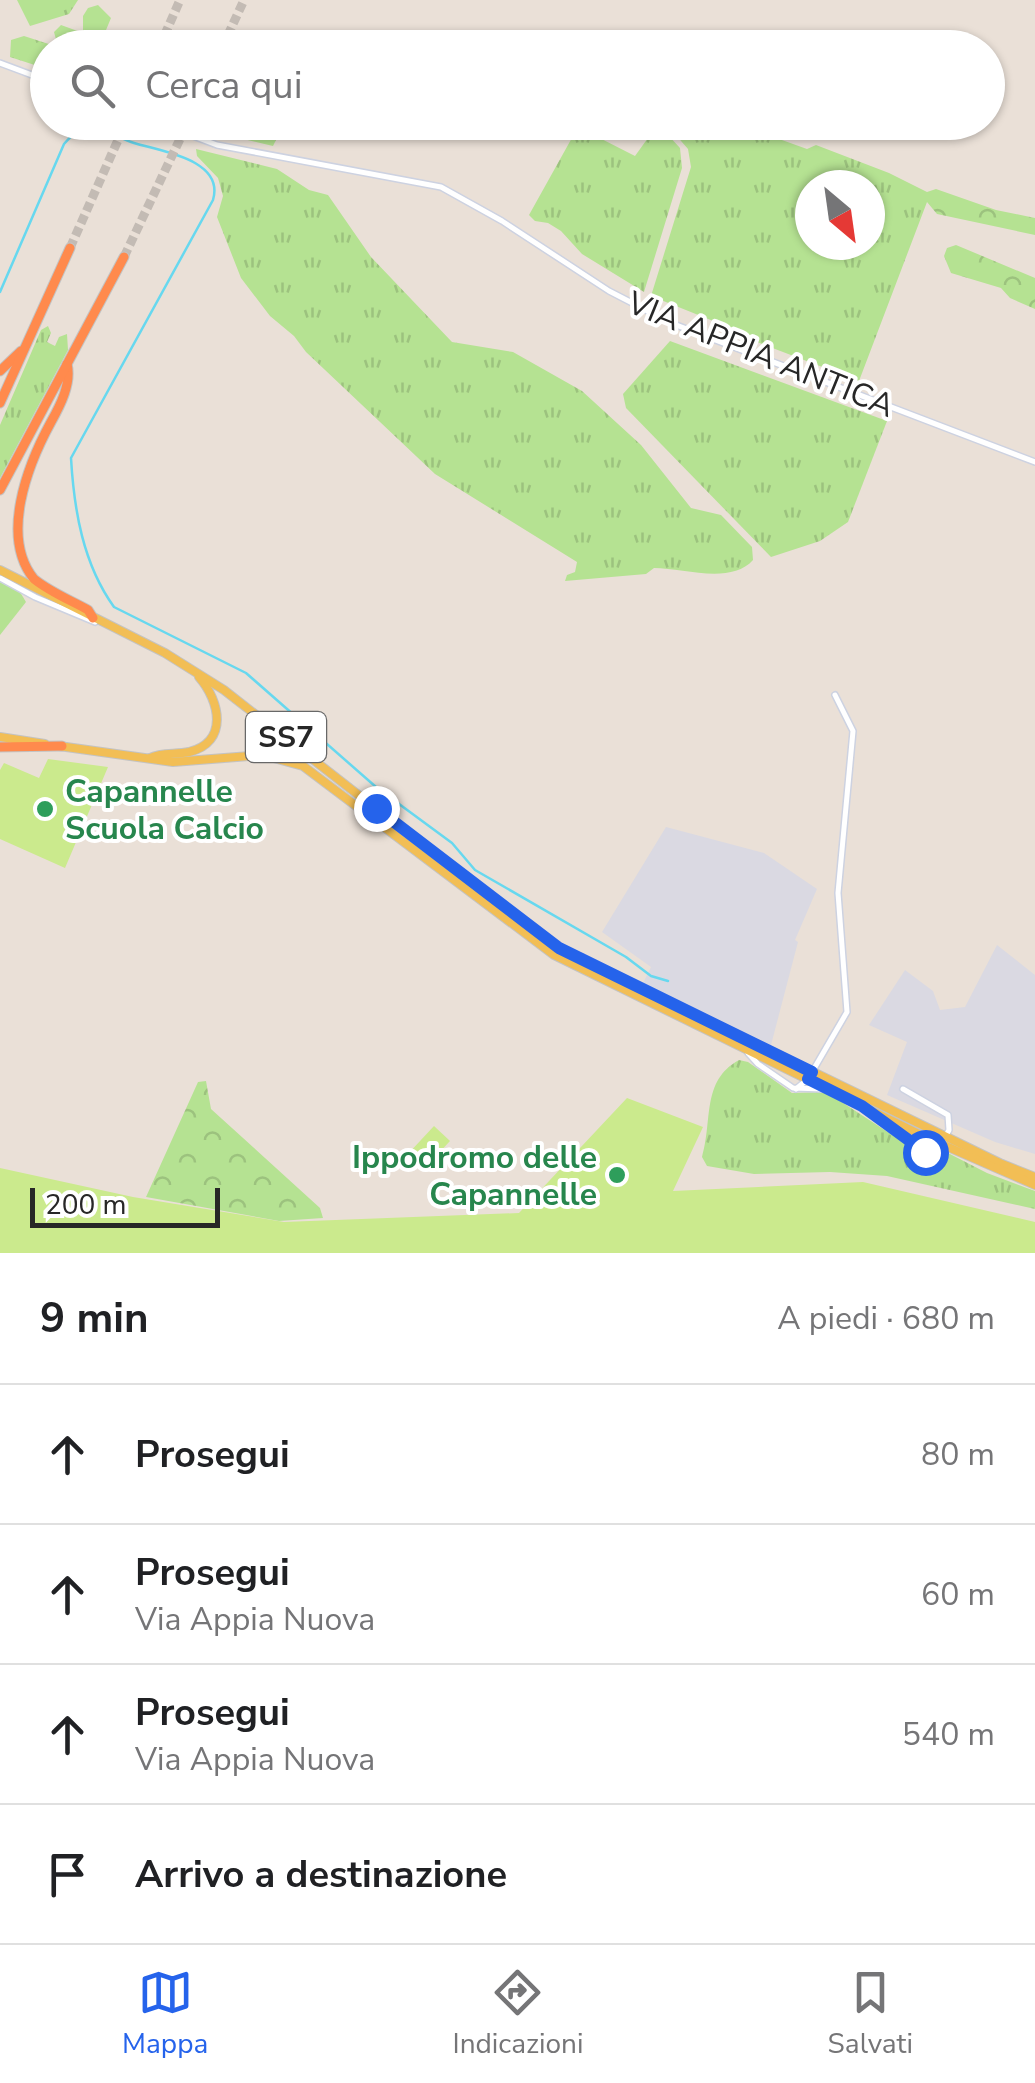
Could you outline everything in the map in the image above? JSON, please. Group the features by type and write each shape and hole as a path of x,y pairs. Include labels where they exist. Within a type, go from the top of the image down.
{"highway":[{"path":"0,402 70,248"},
{"path":"0,490 124,257"},
{"path":"0,371 23,350"},
{"path":"67,364 69,372 62,401 23,480 11,530 16,554 27,572 42,585 88,610 93,618"},
{"path":"0,747 62,746"}],"main road":[{"name":"SS7","path":"0,574 193,670 242,703 542,938 810,1076 1035,1185"},
{"path":"0,737 150,758 197,750 208,742 218,716 216,702 193,670"},
{"name":"SS7","path":"150,758 190,762 258,754 304,766 546,950 746,1050 810,1076 862,1106 1035,1177"}],"street":[{"path":"0,63 30,74"},
{"name":"VIA APPIA ANTICA","path":"204,140 441,187 609,291 671,323 1035,462"},
{"path":"0,574 71,614 117,629"},
{"path":"796,1089 810,1076 846,1019 848,1009 838,881 853,730 835,694"},
{"path":"746,1050 760,1066 796,1089 827,1089"},
{"path":"862,1106 925,1152 936,1153 945,1141 950,1122 946,1112 903,1089"}],"shaded area":[{"path":"666,827 764,853 817,889 795,940 798,942 771,1045 643,983 651,967 602,932"},
{"path":"997,945 1035,975 1035,1154 995,1142 887,1095 907,1042 869,1025 905,970 933,991 940,1010 965,1007"}],"green space":[{"path":"17,0 78,0 69,14 30,26"},
{"path":"98,5 111,18 106,30 83,30 83,16 88,8"},
{"path":"30,38 30,63 10,57 11,40"},
{"path":"248,140 276,140 273,146"},
{"path":"571,140 604,140 635,156 646,140 673,140 680,148 682,168 644,292 582,254 561,231 529,215"},
{"path":"680,140 782,140 807,149 816,145 881,170 795,170 795,260 885,260 885,171 927,192 927,202 859,381 651,296 691,167 688,149"},
{"path":"196,149 277,169 309,190 328,195 371,257 452,342 513,352 582,391 641,445 691,508 721,515 752,547 753,560 744,568 720,574 654,568 646,574 565,581 567,575 575,572 577,562 435,474 270,316 241,278 217,217 223,196 218,178 197,156"},
{"path":"936,189 996,210 1035,218 1035,235 937,214 927,202 927,192"},
{"path":"956,245 1035,278 1035,309 1010,298 1001,288 951,273 944,256 947,248"},
{"path":"48,326 51,333 47,342 55,346 59,337 67,334 68,350 0,478 0,425 41,330"},
{"path":"670,341 887,421 848,522 820,541 771,557 626,408 623,394"},
{"path":"0,582 20,592 26,602 0,635"},
{"name":"Capannelle Scuola Calcio","path":"48,759 108,767 65,868 0,839 0,770 4,763 39,778"},
{"path":"739,1060 748,1062 792,1093 824,1092 926,1157 933,1158 944,1151 1035,1191 1035,1209 887,1176 830,1172 754,1174 707,1166 702,1157 713,1090 727,1069"},
{"path":"206,1081 211,1109 320,1208 323,1218 279,1221 146,1197 198,1082"},
{"name":"Ippodromo delle Capannelle","path":"627,1098 703,1127 673,1191 863,1182 1035,1222 1035,1253 0,1253 0,1168 133,1197 284,1222 519,1213"},
{"path":"434,1126 450,1141 423,1170 407,1155"}],"waterway":[{"path":"0,292 68,140"},
{"path":"127,140 187,159 200,166 214,186 213,200 71,458 82,536 103,590 114,607 246,673 376,787 452,843 475,870 626,957 651,976 668,981"}],"tunnel":[{"path":"167,30 180,0"},
{"path":"230,30 244,0"},
{"path":"70,248 118,140"},
{"path":"124,257 179,140"}],"place":[{"name":"Capannelle Scuola Calcio","path":"45,809"},
{"name":"Ippodromo delle Capannelle","path":"617,1175"}],"route":[{"path":"376,808 553,944 812,1072 808,1079 862,1106 925,1152"}]}
